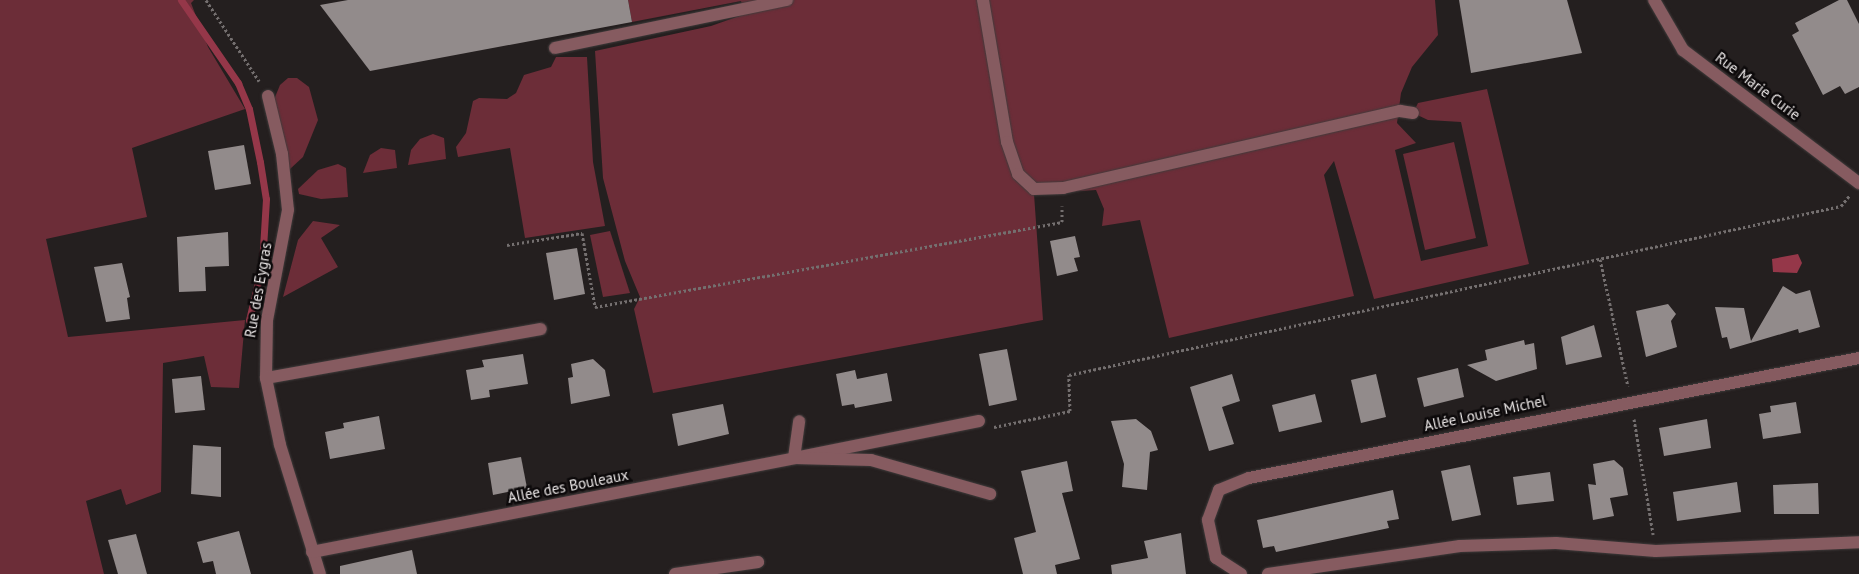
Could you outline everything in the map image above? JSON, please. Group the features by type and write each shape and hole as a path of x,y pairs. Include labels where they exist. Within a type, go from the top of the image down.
{"street":[{"path":"555,48 787,0"},
{"path":"984,0 1007,142 1018,174 1034,189 1063,188 1400,111 1413,113"},
{"name":"Rue Marie Curie","path":"1654,0 1683,50 1857,186"},
{"name":"Rue des Eygras","path":"268,96 282,154 288,210 268,320 266,378 280,445 320,574"},
{"path":"266,378 541,329"},
{"name":"Allée Louise Michel","path":"1241,574 1216,558 1208,520 1219,490 1249,478 1859,358"},
{"path":"794,458 979,421"},
{"path":"794,458 799,422"},
{"path":"794,458 871,460 990,494"},
{"name":"Allée des Bouleaux","path":"312,552 794,458"},
{"path":"1268,574 1460,546 1556,542 1656,551 1859,542"},
{"path":"675,574 758,562"}],"path":[{"path":"206,0 268,96"},
{"path":"1069,375 1842,206 1857,186"},
{"path":"507,245 582,233 595,307 1062,222 1063,188"}],"shaded area":[{"path":"0,0 194,0 191,3 208,47 245,109 132,148 147,217 46,239 68,337 245,320 239,388 211,387 204,356 163,363 161,492 126,505 121,489 86,501 104,574 0,574"},
{"path":"628,0 1435,0 1438,35 1412,67 1401,93 1397,123 1416,143 1395,150 1421,261 1488,246 1461,122 1428,120 1413,113 1418,103 1487,89 1529,264 1374,299 1334,161 1324,175 1354,296 1169,338 1140,220 1102,226 1104,209 1096,190 1034,194 1043,320 653,393 634,309 640,297 625,261 603,178 595,51 711,26 745,14 741,1 632,22"},
{"path":"556,57 587,57 593,162 605,226 525,238 510,148 458,157 456,147 466,133 473,101 479,98 507,99 516,93 524,75 551,67"},
{"path":"288,78 297,78 309,87 318,120 303,157 290,169 273,102 280,85"},
{"path":"433,134 444,138 446,159 408,165 411,150 420,139"},
{"path":"1454,142 1476,238 1425,250 1403,154"},
{"path":"381,148 395,150 397,168 363,173 370,155"},
{"path":"338,164 346,168 348,197 321,199 299,194 298,189 318,170"},
{"path":"313,221 340,225 321,238 338,267 283,297 298,240"},
{"path":"610,231 630,293 603,297 590,235"},
{"path":"1798,254 1802,263 1797,273 1773,272 1772,259"}],"building":[{"path":"348,0 628,0 632,22 370,71 320,5"},
{"path":"1459,0 1567,0 1582,53 1471,73"},
{"path":"1839,0 1847,0 1859,24 1859,87 1845,94 1840,86 1823,95 1792,35 1799,31 1795,23"},
{"path":"244,145 251,184 215,190 208,151"},
{"path":"228,232 229,266 205,267 206,291 179,292 177,237"},
{"path":"1075,236 1080,257 1074,258 1078,271 1057,276 1050,241"},
{"path":"577,248 585,294 554,300 546,253"},
{"path":"122,263 130,297 127,298 130,319 106,322 94,267"},
{"path":"1783,286 1796,294 1810,290 1820,327 1799,333 1798,329 1730,349 1727,337 1722,338 1715,307 1744,308 1751,341"},
{"path":"1668,304 1676,314 1671,321 1677,347 1646,357 1636,311"},
{"path":"1594,325 1602,357 1566,365 1561,337"},
{"path":"1524,340 1525,345 1534,343 1537,369 1496,381 1467,365 1487,360 1485,350"},
{"path":"1007,349 1017,400 989,406 979,354"},
{"path":"523,354 528,384 489,390 490,397 471,400 466,370 484,367 482,360"},
{"path":"593,359 605,370 610,396 571,404 568,378 573,377 571,364"},
{"path":"1458,368 1464,397 1424,407 1417,378"},
{"path":"855,370 857,379 887,373 892,401 855,408 854,404 842,406 836,374"},
{"path":"1232,374 1240,401 1222,407 1234,444 1209,451 1190,387"},
{"path":"1376,374 1386,417 1361,423 1351,380"},
{"path":"201,376 205,410 175,413 172,379"},
{"path":"1315,394 1322,422 1279,432 1272,405"},
{"path":"1796,402 1801,433 1763,439 1759,414 1771,412 1770,406"},
{"path":"723,404 729,434 678,446 672,414"},
{"path":"379,416 385,449 330,459 325,432 344,428 343,423"},
{"path":"1136,419 1151,431 1158,450 1150,452 1147,490 1122,487 1124,464 1111,421"},
{"path":"1707,419 1711,448 1664,456 1659,428"},
{"path":"193,445 221,447 221,497 191,494"},
{"path":"521,457 527,488 493,495 488,463"},
{"path":"1614,460 1623,468 1628,495 1610,498 1614,516 1593,520 1588,484 1596,485 1593,464"},
{"path":"1067,461 1073,491 1062,493 1080,559 1055,565 1057,574 1023,574 1014,538 1036,532 1021,471"},
{"path":"1470,465 1481,515 1452,521 1441,471"},
{"path":"1550,472 1554,501 1517,505 1513,477"},
{"path":"1737,482 1741,512 1677,521 1673,492"},
{"path":"1818,483 1819,514 1774,514 1773,485"},
{"path":"1393,490 1399,519 1387,521 1389,528 1276,552 1274,546 1263,548 1257,520"},
{"path":"239,531 251,574 216,574 213,561 203,563 197,542"},
{"path":"1181,533 1186,574 1112,574 1111,565 1148,558 1144,541"},
{"path":"136,534 147,574 118,574 108,540"},
{"path":"412,550 417,574 340,574 340,566"}],"waterway":[{"path":"181,0 238,83 249,109 266,199 262,265 249,320"}]}
